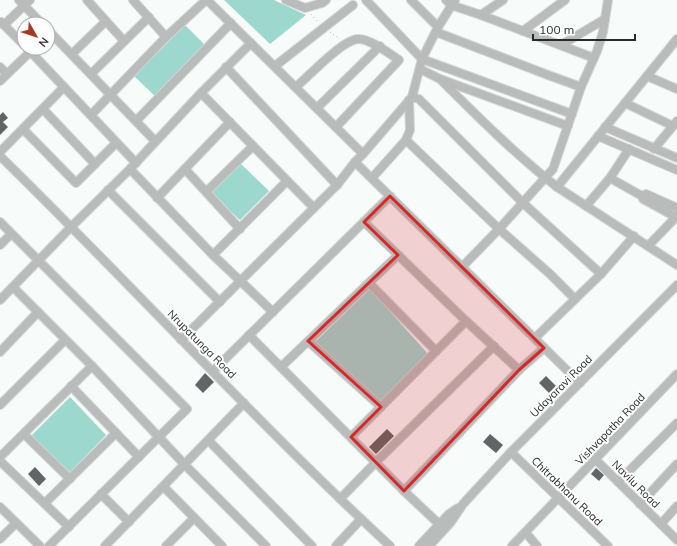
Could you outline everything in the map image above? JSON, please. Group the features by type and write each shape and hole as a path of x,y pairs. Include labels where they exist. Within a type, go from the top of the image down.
{"street":[{"path":"87,0 124,41"},
{"path":"133,0 166,37"},
{"path":"91,115 166,37 207,0 363,154"},
{"path":"286,0 305,8 322,3 326,0"},
{"path":"366,0 422,59 572,114"},
{"path":"411,0 437,29 581,87"},
{"path":"481,15 503,0"},
{"path":"523,31 565,0"},
{"path":"462,267 499,229 553,169 581,87 594,58 603,32 608,0"},
{"path":"16,37 2,23 24,2 35,16"},
{"path":"372,178 406,140 410,130 410,98 422,59 450,2 594,58"},
{"path":"275,66 352,5"},
{"path":"91,74 149,17"},
{"path":"561,46 605,19"},
{"path":"72,54 106,21"},
{"path":"136,121 231,24"},
{"path":"56,38 155,141"},
{"path":"296,87 345,43 359,38 380,46 399,60 336,127"},
{"path":"557,187 677,39"},
{"path":"0,300 133,166 200,93 251,43"},
{"path":"317,108 380,46"},
{"path":"0,81 23,56"},
{"path":"34,56 116,143 157,198 239,281 273,312"},
{"path":"0,67 7,74"},
{"path":"226,67 337,185"},
{"path":"420,69 440,79 568,126"},
{"path":"647,76 677,89"},
{"path":"440,79 469,108 557,187 677,265"},
{"path":"0,152 64,87"},
{"path":"200,93 314,208"},
{"path":"182,340 239,281 337,185 410,98"},
{"path":"410,98 419,99 523,203 601,274"},
{"path":"625,103 675,123 654,149"},
{"path":"43,109 94,164"},
{"path":"157,198 230,122"},
{"path":"605,128 677,158"},
{"path":"23,129 76,183 116,143"},
{"path":"598,136 677,170"},
{"path":"406,140 575,299"},
{"path":"207,191 253,146"},
{"path":"586,206 610,178 629,150"},
{"name":"Nrupatunga Road","path":"0,156 72,226 244,403 340,499 390,546"},
{"path":"355,162 580,383"},
{"path":"185,169 240,228"},
{"path":"610,178 642,196 642,199 676,217 648,246"},
{"path":"213,255 287,181"},
{"path":"108,190 220,302"},
{"path":"642,196 646,194 677,208"},
{"path":"213,371 390,196"},
{"path":"0,222 187,409 49,546"},
{"path":"364,222 519,370"},
{"path":"0,245 11,234"},
{"path":"535,338 601,274 634,236"},
{"path":"281,367 398,255"},
{"path":"369,283 436,351"},
{"name":"Udayaravi Road","path":"428,546 450,522 463,504 511,452 677,285"},
{"path":"13,287 92,366 185,465 266,546"},
{"path":"0,352 38,312"},
{"path":"351,437 466,321"},
{"path":"249,336 439,524"},
{"path":"0,405 65,340"},
{"path":"308,341 381,407"},
{"path":"340,499 494,346"},
{"path":"404,491 519,370 544,348"},
{"path":"0,457 92,366"},
{"name":"Vishvapatha Road","path":"512,546 677,374"},
{"path":"71,386 139,457"},
{"path":"105,546 209,441 244,403"},
{"path":"618,482 677,423"},
{"path":"45,503 116,433"},
{"path":"24,434 70,479"},
{"path":"209,441 312,546"},
{"name":"Chitrabhanu Road","path":"511,452 608,546"},
{"name":"Navilu Road","path":"596,460 677,540"},
{"path":"0,461 45,503 68,527"},
{"path":"640,504 677,464"},
{"path":"164,487 222,546"},
{"path":"101,494 129,522"},
{"name":"Udayaravi Road","path":"419,546 449,514 463,504"},
{"path":"661,524 677,506"},
{"path":"0,507 40,546"},
{"path":"166,546 194,518"},
{"path":"336,546 362,519"},
{"path":"0,539 16,523"},
{"path":"526,533 536,546"}],"path":[{"path":"305,8 323,27 345,43"}],"highlighted area":[{"path":"390,196 544,348 519,370 404,491 351,437 381,407 308,341 398,255 364,222"}],"green space":[{"path":"224,0 274,0 306,15 270,44"},
{"path":"185,25 205,45 156,97 134,76"},
{"path":"240,163 269,191 240,220 210,193"},
{"path":"370,289 428,354 374,407 312,345"},
{"path":"70,397 106,435 69,473 31,436"}],"building":[{"path":"3,112 8,118 3,122 8,127 0,135 0,115"},
{"path":"205,373 214,382 203,393 195,385"},
{"path":"546,376 556,386 549,393 539,383"},
{"path":"387,429 394,436 376,454 369,447"},
{"path":"490,434 503,445 496,453 483,442"},
{"path":"35,467 46,479 39,486 28,474"},
{"path":"596,468 604,475 599,481 591,474"}]}
